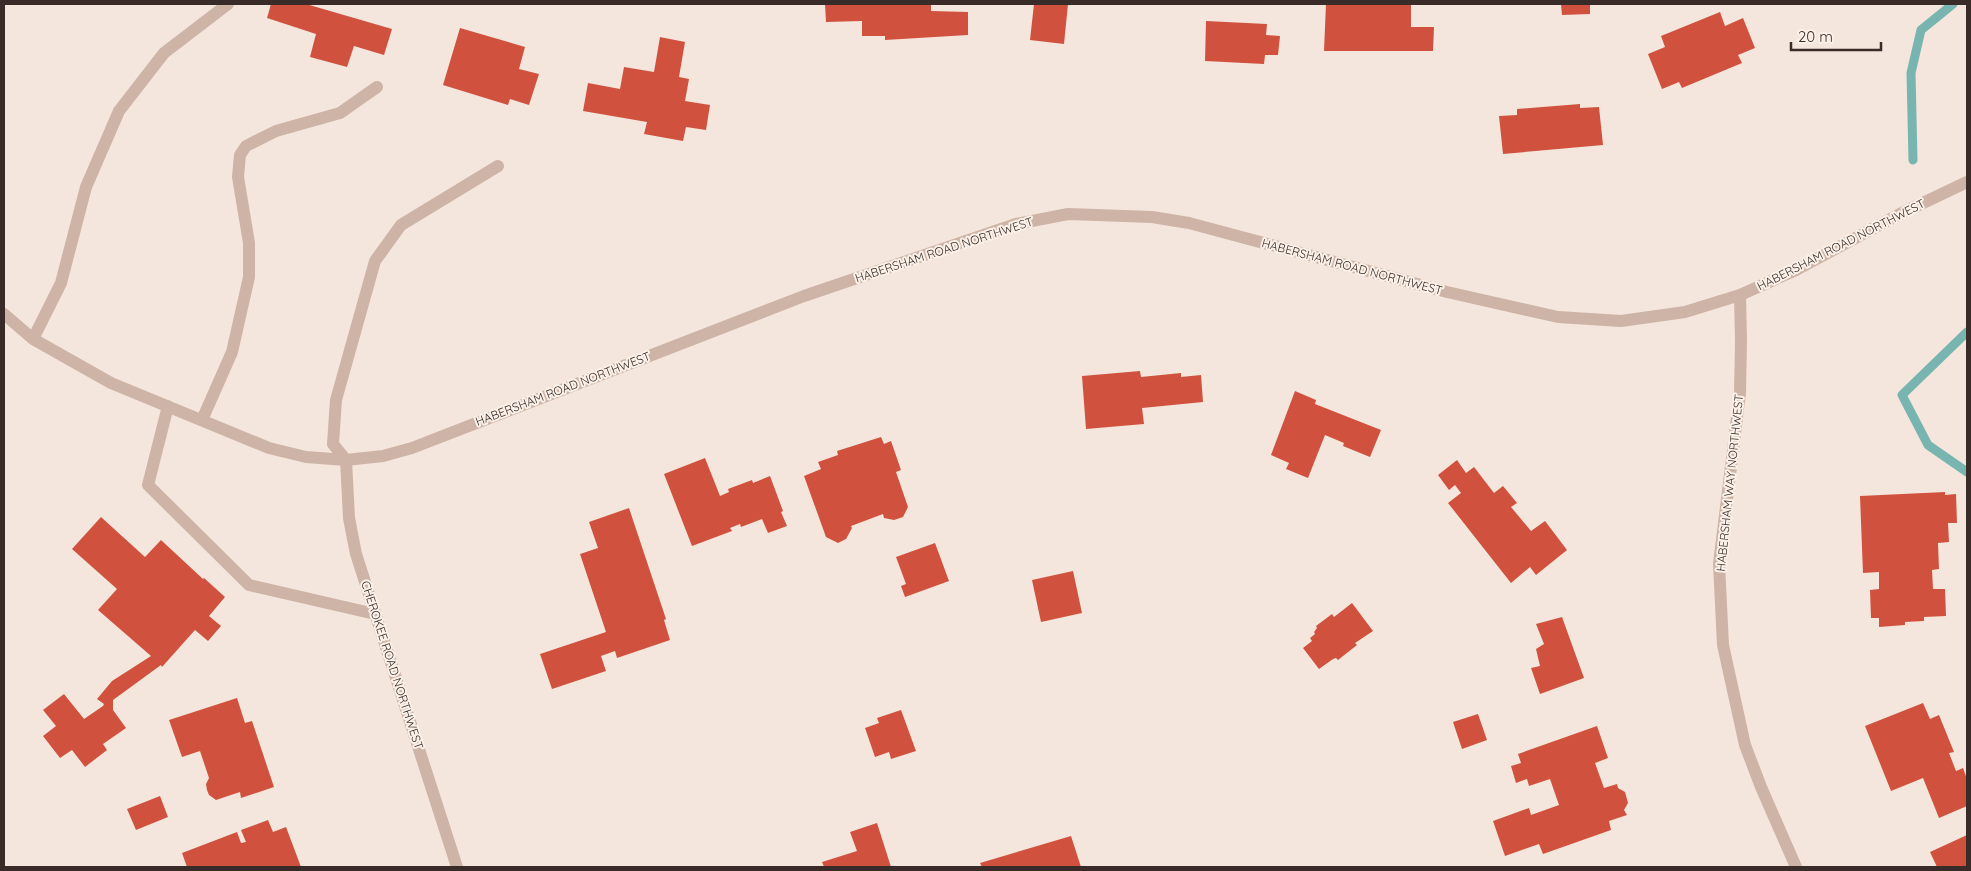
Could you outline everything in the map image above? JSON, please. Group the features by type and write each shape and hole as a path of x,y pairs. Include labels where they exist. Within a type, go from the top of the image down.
{"street":[{"path":"34,339 61,283 86,187 119,111 164,53 228,4"},
{"path":"202,420 232,352 249,277 249,243 238,177 240,155 246,146 276,130 340,113 376,87"},
{"path":"346,460 332,444 336,400 375,261 401,225 498,166"},
{"name":"HABERSHAM ROAD NORTHWEST","path":"4,314 34,339 111,383 269,448 306,458 346,460 383,456 412,448 804,296 1016,224 1068,214 1152,218 1189,223 1447,292 1558,317 1621,322 1684,312 1740,295 1796,270 1900,214 1967,182"},
{"name":"HABERSHAM WAY NORTHWEST","path":"1740,295 1740,392 1719,564 1723,645 1745,745 1796,867"},
{"path":"168,406 148,485 249,585 375,614"},
{"name":"CHEROKEE ROAD NORTHWEST","path":"346,460 349,518 356,554 457,867"}],"building":[{"path":"271,4 306,4 392,29 384,55 354,46 347,67 310,57 316,34 267,18"},
{"path":"825,4 931,4 931,11 968,12 968,35 885,40 885,36 862,36 862,21 826,22"},
{"path":"1034,4 1068,4 1064,44 1030,40"},
{"path":"1326,4 1411,4 1411,27 1434,27 1433,51 1324,51"},
{"path":"1561,4 1590,4 1590,14 1562,15"},
{"path":"1720,12 1725,26 1743,18 1755,48 1738,55 1742,63 1682,88 1679,82 1662,89 1648,54 1665,47 1661,36"},
{"path":"1206,21 1267,24 1266,35 1280,36 1278,55 1265,55 1264,64 1205,61"},
{"path":"460,28 525,47 519,69 539,74 529,105 510,99 508,105 443,85"},
{"path":"660,37 685,42 679,77 689,79 685,101 710,105 706,130 686,127 683,141 644,134 647,122 583,111 588,83 620,89 624,67 654,72"},
{"path":"1580,104 1580,108 1599,107 1603,145 1503,154 1499,116 1517,115 1517,109"},
{"path":"1140,371 1141,377 1181,373 1181,377 1201,375 1203,402 1142,408 1144,424 1086,429 1082,376"},
{"path":"1295,391 1316,400 1315,404 1381,430 1370,457 1343,446 1344,443 1325,435 1308,478 1286,469 1289,463 1271,455"},
{"path":"881,437 884,444 891,441 901,470 896,472 908,507 903,517 894,520 884,518 883,514 851,526 852,528 846,539 838,543 826,537 804,476 821,469 818,462 838,455 837,451"},
{"path":"705,458 720,496 729,492 728,489 752,480 753,483 770,476 787,526 768,533 762,519 741,527 740,524 730,528 732,531 692,546 664,474"},
{"path":"1457,460 1466,473 1474,467 1494,493 1503,486 1517,503 1511,507 1531,531 1545,521 1567,550 1536,575 1530,567 1511,583 1448,503 1461,493 1455,485 1449,490 1438,475"},
{"path":"1945,492 1945,495 1956,494 1957,523 1948,523 1949,542 1938,543 1939,569 1932,570 1933,589 1945,589 1946,616 1924,617 1924,621 1905,622 1905,625 1879,627 1879,618 1871,618 1870,590 1879,589 1879,572 1863,573 1860,496"},
{"path":"629,508 666,619 664,620 670,640 617,658 615,651 601,656 606,671 552,689 540,654 606,632 580,554 598,548 589,522"},
{"path":"101,517 145,557 161,540 225,597 209,616 221,626 208,641 195,630 162,667 161,665 113,700 113,710 126,728 103,744 107,750 85,767 72,750 60,758 43,736 56,726 43,710 64,694 84,719 103,706 104,704 97,699 112,681 151,656 98,610 117,589 72,549"},
{"path":"935,543 949,581 905,597 901,586 906,584 896,557"},
{"path":"1073,571 1082,613 1041,622 1032,580"},
{"path":"1352,603 1373,631 1355,643 1357,645 1338,660 1336,658 1333,659 1319,669 1303,648 1312,641 1310,638 1315,634 1316,626 1332,614 1334,617"},
{"path":"1562,617 1584,678 1540,694 1531,668 1540,666 1536,649 1544,644 1536,624"},
{"path":"237,698 245,723 252,721 274,787 241,798 240,792 216,800 209,795 207,790 206,784 209,778 200,751 182,757 169,720"},
{"path":"1923,703 1930,719 1939,715 1954,752 1949,753 1956,771 1963,768 1967,779 1967,806 1939,818 1923,778 1891,791 1865,726"},
{"path":"901,710 916,751 891,759 889,752 875,757 865,728 879,723 877,718"},
{"path":"1478,714 1487,740 1462,749 1453,722"},
{"path":"1597,726 1608,758 1595,763 1604,788 1617,784 1618,788 1625,792 1628,803 1624,810 1627,815 1609,821 1611,830 1543,854 1539,844 1505,856 1493,821 1529,808 1531,815 1559,805 1550,779 1529,786 1527,779 1516,783 1511,766 1521,763 1518,754"},
{"path":"160,796 168,817 136,830 127,809"},
{"path":"268,820 273,832 286,827 301,867 187,867 182,853 237,832 241,843 246,842 241,830"},
{"path":"877,823 891,867 824,867 822,862 857,851 850,832"},
{"path":"1967,835 1967,867 1937,867 1930,852"},
{"path":"1071,836 1081,867 982,867 980,863"}],"waterway":[{"path":"1913,160 1911,73 1921,30 1953,4"},
{"path":"1967,332 1902,395 1928,445 1967,472"}]}
